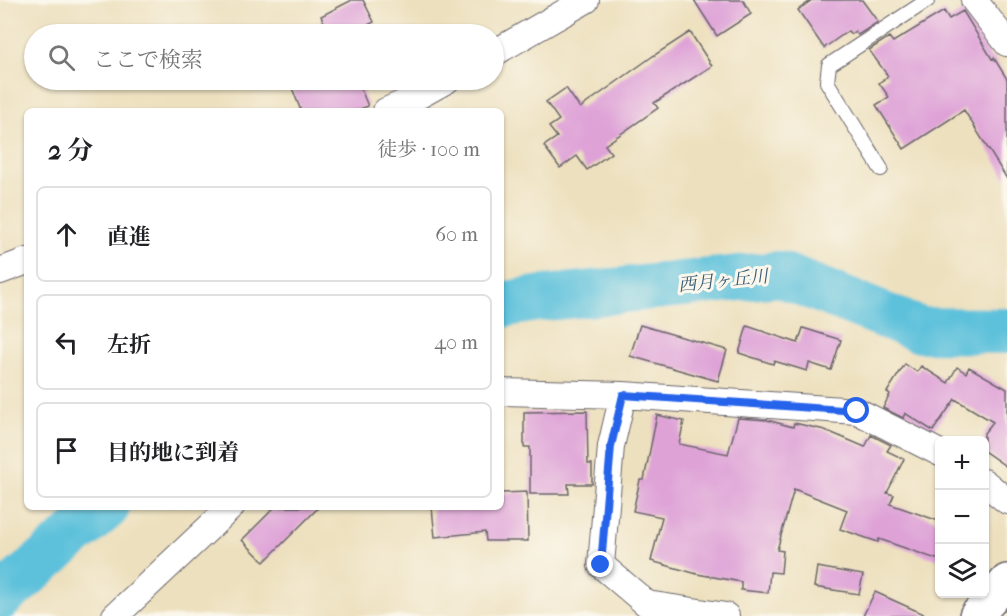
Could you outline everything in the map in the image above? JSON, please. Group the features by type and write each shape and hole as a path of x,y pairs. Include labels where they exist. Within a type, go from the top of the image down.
{"main road":[{"path":"976,616 1007,580"}],"street":[{"path":"504,47 586,0"},
{"path":"974,0 1007,43"},
{"path":"393,108 429,90"},
{"path":"0,271 24,262"},
{"path":"504,392 623,395 857,411 935,451"},
{"path":"623,395 611,446 601,565 647,604 726,616"},
{"path":"989,486 1007,501"},
{"path":"115,616 228,510"}],"lane":[{"path":"881,169 827,82 829,65 928,0"}],"building":[{"path":"352,0 363,0 374,22 370,24 325,24 321,16"},
{"path":"694,0 743,0 751,14 717,36"},
{"path":"812,0 862,0 878,22 858,35 855,31 851,34 848,31 824,48 798,10"},
{"path":"944,11 949,19 963,11 1007,79 1007,179 964,110 904,149 876,105 889,97 879,83 888,76 869,50 889,37 893,42"},
{"path":"690,32 712,66 654,103 658,108 605,145 611,153 587,170 577,156 560,168 544,146 557,137 549,127 559,120 546,102 566,88 580,108"},
{"path":"293,90 361,90 368,106 363,108 300,108"},
{"path":"640,325 727,350 718,381 630,356"},
{"path":"747,326 798,343 803,328 841,340 831,370 809,363 807,371 774,361 773,364 739,353"},
{"path":"905,364 917,372 921,366 948,383 957,367 966,373 969,367 1007,389 1007,467 989,454 989,436 984,436 984,433 993,422 955,399 933,431 905,413 903,418 883,408 890,394 887,392"},
{"path":"587,411 588,464 592,464 592,484 568,484 569,494 530,494 530,447 524,447 524,412"},
{"path":"657,415 684,421 679,444 728,454 738,418 767,420 793,427 794,423 825,430 865,447 871,435 891,445 887,451 904,459 887,493 894,495 890,504 935,520 935,559 879,539 878,542 840,529 847,510 794,489 777,550 783,551 781,573 770,572 768,593 741,590 741,582 697,574 651,561 662,517 633,511 640,480 644,480"},
{"path":"527,492 528,541 486,541 485,532 435,537 432,510 504,510 504,493"},
{"path":"272,510 316,510 264,562 242,540"},
{"path":"817,567 863,575 859,594 814,587"},
{"path":"875,592 928,616 863,616"}],"waterway":[{"name":"西月ヶ丘川","path":"504,304 536,299 779,274 921,330 1007,331"},
{"name":"西月ヶ丘川","path":"0,598 103,510"}],"route":[{"path":"601,565 611,446 623,395 857,411"}]}
